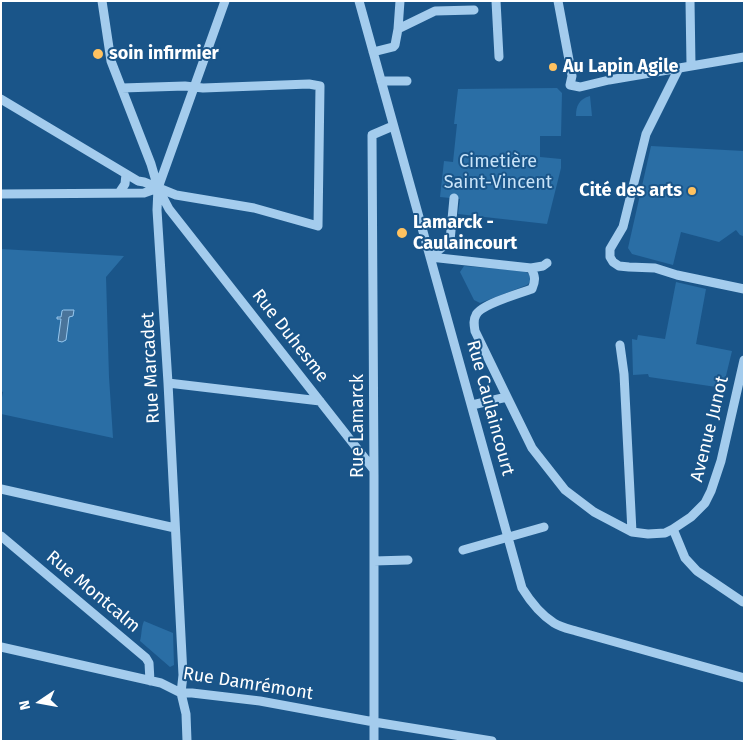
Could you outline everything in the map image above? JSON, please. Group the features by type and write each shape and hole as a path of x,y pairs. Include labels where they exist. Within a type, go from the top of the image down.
{"street":[{"name":"Rue Marcadet","path":"102,1 111,61 151,164 158,188 157,210 184,675 181,693 186,714 187,741"},
{"path":"158,188 225,1"},
{"name":"Rue Caulaincourt","path":"359,1 522,588 533,604 555,624 744,678"},
{"path":"373,52 395,45 400,1"},
{"path":"496,1 499,57"},
{"path":"558,1 572,76 570,86 580,87 691,65 744,57"},
{"path":"690,1 691,65"},
{"path":"398,29 435,11 474,10"},
{"path":"680,68 646,134 623,227 609,252 615,264 655,268 678,275 744,289"},
{"path":"381,81 407,81"},
{"path":"1,99 138,181 176,195 254,208 318,226 320,86 309,84 122,88"},
{"name":"Rue Lamarck","path":"374,741 372,135 394,126"},
{"path":"119,193 125,184 126,174"},
{"path":"1,194 144,193 158,188"},
{"name":"Rue Duhesme","path":"158,188 169,209 374,470"},
{"path":"430,257 450,241 454,198"},
{"path":"430,257 531,268 543,266 547,263"},
{"name":"Avenue Junot","path":"531,268 535,275 532,289 486,306 478,311 474,321 475,330 532,448 565,490 594,512 632,532 648,534 673,529 691,517 705,504 721,461 744,360"},
{"path":"620,344 624,374 632,532"},
{"path":"168,383 320,401"},
{"path":"472,405 506,397"},
{"path":"1,489 175,528"},
{"path":"464,550 544,527"},
{"path":"673,529 685,558 697,571 743,602"},
{"name":"Rue Montcalm","path":"1,536 146,658 149,663 150,680"},
{"path":"374,560 408,560"},
{"name":"Rue Damrémont","path":"1,647 161,682 181,693 192,692 260,701 492,741"}],"green space":[{"name":"Cimetière Saint-Vincent","path":"557,88 562,93 561,136 540,136 540,157 561,159 561,168 547,224 458,214 460,199 440,197 444,161 453,162 457,124 454,124 458,89"},
{"path":"590,96 592,116 576,116 579,103"},
{"name":"Cité des arts","path":"651,146 744,151 743,236 736,230 719,242 681,232 673,265 632,254 628,248"},
{"path":"1,249 124,256 106,277 113,438 1,414 3,392 1,391"},
{"path":"464,266 524,271 529,274 530,280 527,285 480,303 474,300 460,272"},
{"path":"676,282 706,289 696,344 732,351 723,388 649,377 648,374 633,375 632,339 637,340 638,335 665,339"},
{"path":"144,621 173,633 174,665 170,667 140,641"}],"shaded area":[{"path":"64,310 74,310 73,316 69,317 66,340 62,342 58,341 61,319 57,319 57,317 61,317"}],"place":[{"name":"soin infirmier","path":"98,54"},
{"name":"Au Lapin Agile","path":"553,67"},
{"name":"Cité des arts","path":"692,191"},
{"name":"Lamarck - Caulaincourt","path":"402,233"}]}
